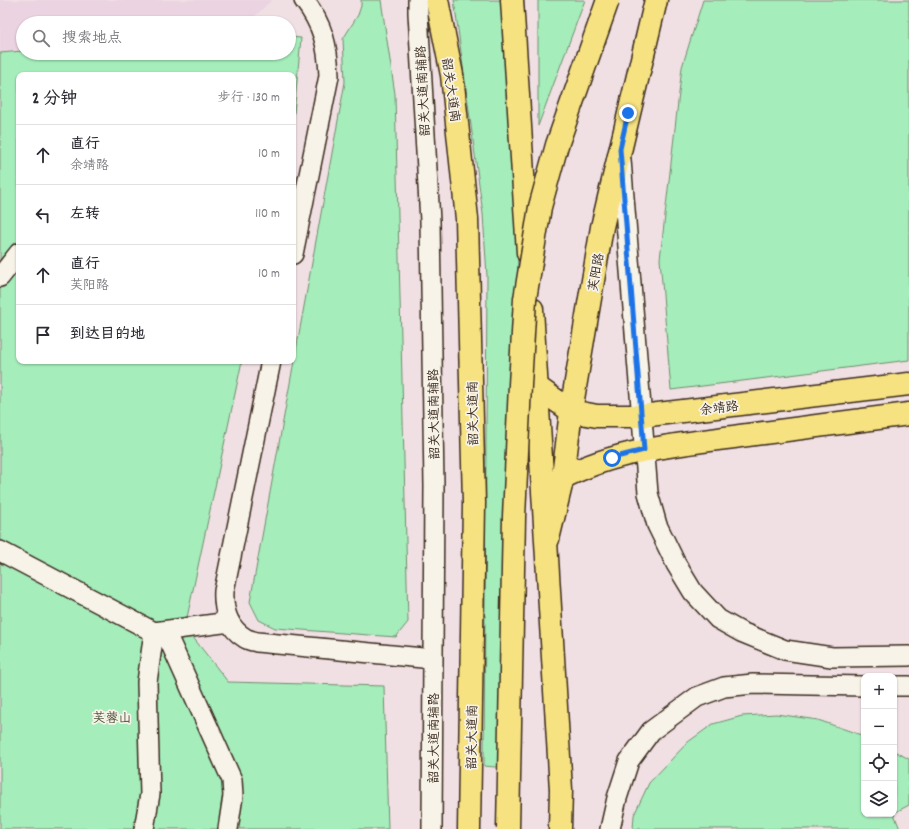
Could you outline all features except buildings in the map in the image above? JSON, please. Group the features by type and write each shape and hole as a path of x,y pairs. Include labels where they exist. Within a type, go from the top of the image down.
{"main road":[{"name":"韶关大道南","path":"437,0 452,75 467,219 474,503 469,829"},
{"path":"512,0 543,489 560,790 560,829"},
{"path":"508,829 514,517 525,299 540,207 557,145 608,0"},
{"name":"芙阳路","path":"546,546 563,477 571,411 602,227 656,0"},
{"name":"余靖路","path":"537,387 571,411 597,416 641,416 909,384"},
{"path":"543,489 563,477 588,466 644,450 909,414"}],"street":[{"path":"296,239 329,76 327,49 324,37 313,12 304,0"},
{"name":"韶关大道南辅路","path":"418,0 430,221 434,486 432,829"},
{"path":"620,149 648,492 657,525 676,564 693,592 718,619 740,632 785,650 832,657 909,656"},
{"path":"0,277 16,257"},
{"path":"270,364 224,591 224,603 230,622 245,638 257,642 433,659"},
{"path":"0,551 160,632 230,622"},
{"path":"144,829 150,794 147,682 160,632"},
{"path":"160,632 232,780 233,796 228,829"},
{"path":"610,829 617,798 629,761 651,731 697,697 724,687 753,684 861,686"},
{"path":"897,686 909,686"}],"shaded area":[{"path":"0,0 272,0 255,16 16,16 16,52 0,53"}],"green space":[{"path":"361,0 381,0 395,94 408,622 396,637 275,628 259,620 250,602 293,364 296,364 296,350 345,82 343,39 358,15"},
{"path":"454,0 501,0 516,212 518,271 506,768 484,766 487,276 483,214"},
{"path":"538,0 585,0 538,126"},
{"path":"703,0 909,0 909,360 671,390 660,259 682,67"},
{"name":"芙蓉山","path":"296,38 301,38 296,92 296,72 16,72 16,364 241,364 185,627 228,682 384,686 388,829 0,829 0,53 16,52 16,60 296,60"},
{"path":"776,714 818,720 861,735 861,817 895,817 900,829 633,829 634,815 649,783 688,742 713,724 742,716"},
{"path":"897,753 909,759 909,805 897,811"}],"route":[{"path":"612,458 644,450 620,149 628,113"}]}
